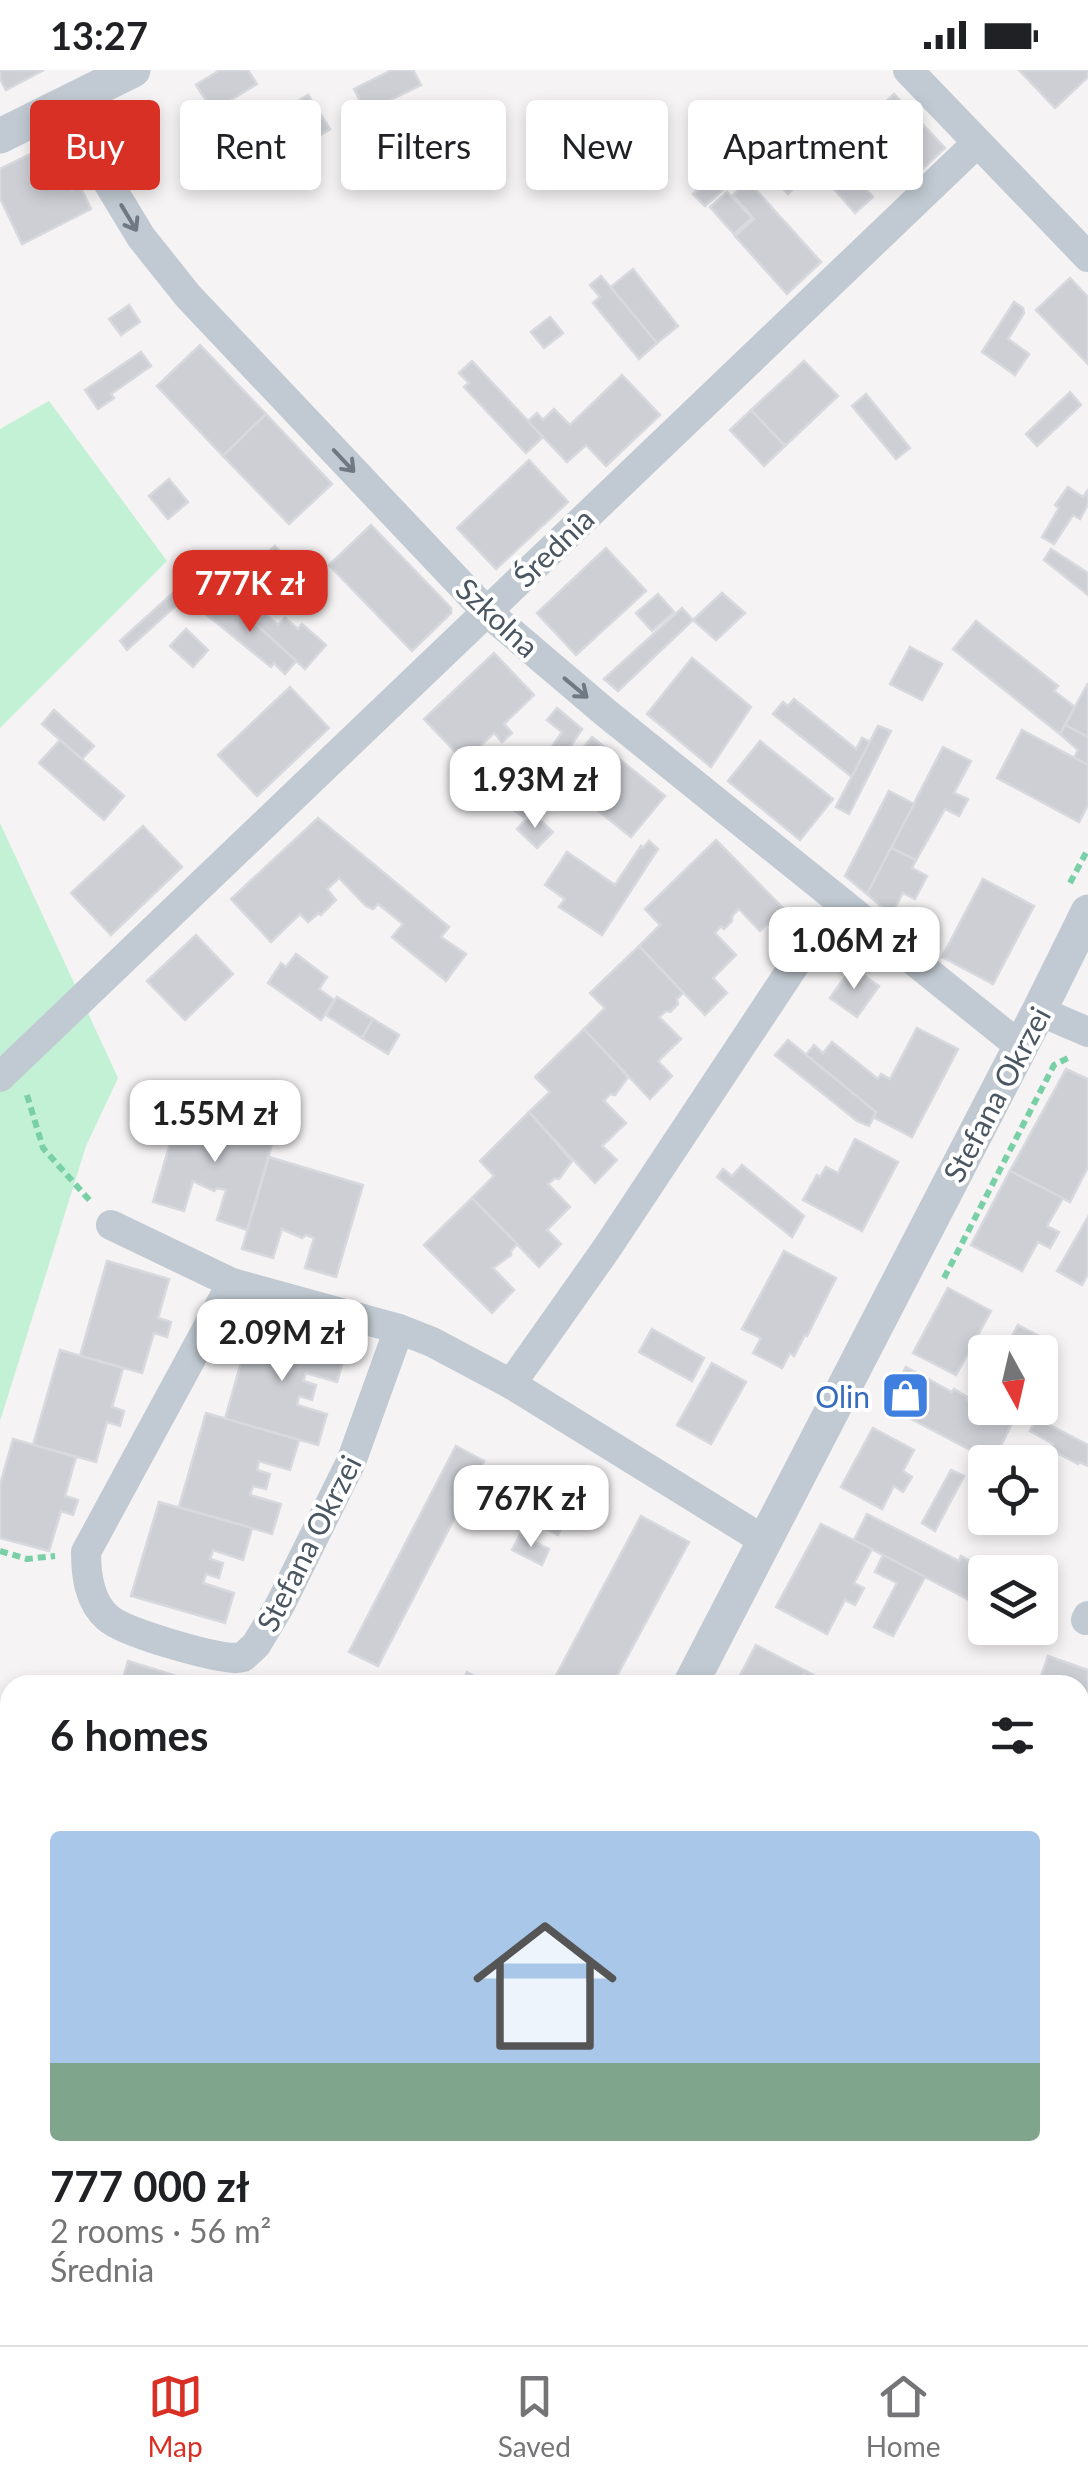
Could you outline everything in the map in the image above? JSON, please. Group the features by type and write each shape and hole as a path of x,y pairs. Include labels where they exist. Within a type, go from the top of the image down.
{"street":[{"path":"69,100 134,70"},
{"path":"908,70 1088,257"},
{"path":"0,136 30,120"},
{"name":"Średnia","path":"8,1069 977,144"},
{"name":"Szkolna","path":"112,190 141,237 188,296 486,611 1021,1047"},
{"name":"Stefana Okrzei","path":"695,1675 1088,912"},
{"path":"511,1384 607,1248 811,940"},
{"path":"1040,1011 1088,1032"},
{"path":"111,1225 232,1283 399,1329 432,1342 511,1384 764,1541"},
{"path":"86,1552 232,1283"},
{"name":"Stefana Okrzei","path":"86,1552 92,1594 110,1620 162,1641 226,1658 244,1657 280,1605 352,1462 399,1329"}],"path":[{"path":"8,1069 43,1148 111,1225"},
{"path":"0,1551 27,1560 86,1552"}],"green space":[{"path":"49,401 167,561 0,728 0,429"},
{"path":"0,823 118,1078 86,1146 0,1421"}],"building":[{"path":"0,70 44,70 6,90"},
{"path":"220,70 248,70 257,84 231,100 206,100 196,85"},
{"path":"392,70 413,70 421,85 390,100 360,100 354,89"},
{"path":"1019,70 1088,70 1088,77 1055,108"},
{"path":"321,115 330,129 321,135"},
{"path":"923,125 945,148 923,169"},
{"path":"30,154 30,190 82,190 91,209 22,244 0,198 0,169"},
{"path":"697,190 723,190 705,206 693,194"},
{"path":"738,190 756,190 821,262 787,294 735,236 754,219 733,195"},
{"path":"835,190 867,190 873,197 855,213"},
{"path":"727,192 752,218 734,234 710,207"},
{"path":"633,269 678,326 657,343 611,287"},
{"path":"601,276 657,343 639,359 593,303 600,297 590,285"},
{"path":"1070,278 1088,297 1088,364 1036,310"},
{"path":"1014,302 1024,313 1008,339 1029,354 1015,375 982,352"},
{"path":"129,305 140,322 121,335 109,319"},
{"path":"550,317 563,333 544,348 531,332"},
{"path":"200,345 266,414 223,456 157,386"},
{"path":"141,352 151,366 111,394 114,398 98,409 85,390"},
{"path":"472,361 543,437 526,453 464,387 469,383 459,373"},
{"path":"804,361 838,396 785,446 751,410"},
{"path":"622,375 660,415 606,466 586,445 567,462 528,421 537,413 543,420 554,409 570,425"},
{"path":"1070,392 1081,405 1037,446 1026,434"},
{"path":"866,394 910,448 896,459 852,406"},
{"path":"751,410 785,446 764,466 730,430"},
{"path":"266,414 332,484 289,524 223,456"},
{"path":"529,460 568,502 496,569 457,528"},
{"path":"169,479 188,502 168,519 149,496"},
{"path":"1068,487 1083,497 1088,490 1088,504 1080,519 1073,515 1054,544 1042,537 1059,508 1055,505"},
{"path":"371,525 451,608 451,613 412,651 329,565"},
{"path":"275,546 287,560 235,606 219,592"},
{"path":"606,548 646,591 576,655 537,613"},
{"path":"1051,549 1088,573 1088,595 1044,560"},
{"path":"287,560 295,569 244,614 235,606"},
{"path":"184,583 192,591 127,650 120,641"},
{"path":"722,593 745,613 716,640 693,620"},
{"path":"658,594 674,612 652,631 636,613"},
{"path":"223,595 297,660 285,674 206,614"},
{"path":"682,608 693,620 618,691 604,679"},
{"path":"264,613 278,625 285,618 298,629 302,624 326,645 305,669 256,624"},
{"path":"976,621 1058,686 1054,691 1075,707 1060,734 953,649"},
{"path":"186,629 208,650 193,667 170,646"},
{"path":"910,647 942,664 922,700 890,684"},
{"path":"494,653 534,695 504,724 512,733 502,742 494,733 464,761 424,719"},
{"path":"692,658 751,707 711,767 647,714"},
{"path":"1088,683 1088,737 1065,725"},
{"path":"290,687 329,728 257,796 218,755"},
{"path":"794,699 856,749 862,738 870,742 852,777 773,714 783,702 788,706"},
{"path":"557,708 582,729 524,817 503,803 514,788 521,793 562,732 547,720"},
{"path":"54,710 94,746 82,759 42,724"},
{"path":"1065,725 1088,737 1088,765 1074,758 1078,750 1060,734"},
{"path":"878,726 891,731 849,814 836,807"},
{"path":"1022,730 1088,765 1088,805 1079,822 997,778"},
{"path":"592,737 665,796 631,837 552,774 562,759 570,764"},
{"path":"60,740 124,796 104,820 39,763"},
{"path":"760,741 833,799 800,840 728,781"},
{"path":"943,747 971,761 954,793 968,799 959,816 945,809 916,860 891,848"},
{"path":"889,791 914,804 867,894 845,876"},
{"path":"532,813 553,832 537,848 517,829"},
{"path":"318,818 449,927 441,937 466,954 446,981 392,937 403,924 378,904 373,909 366,906 339,878 327,889 336,900 321,915 308,922 300,914 271,942 231,899"},
{"path":"143,826 182,867 111,935 71,893"},
{"path":"716,840 783,908 760,931 739,909 724,929 721,926 715,933 736,955 713,978 727,993 705,1015 639,946 660,925 645,909"},
{"path":"649,841 658,849 602,935 559,907 565,899 545,885 567,852 615,885 641,846"},
{"path":"891,848 916,860 912,868 927,876 915,899 903,893 891,915 867,894"},
{"path":"983,879 1034,906 993,984 942,957"},
{"path":"196,935 233,974 185,1020 147,981"},
{"path":"639,946 683,993 670,1012 659,1017 681,1039 658,1061 672,1076 650,1099 584,1029 605,1008 590,993"},
{"path":"296,954 327,977 319,989 334,1000 321,1020 268,983 281,963 286,967"},
{"path":"852,967 879,986 857,1017 830,998"},
{"path":"337,997 373,1019 362,1038 326,1015"},
{"path":"373,1019 399,1035 388,1054 362,1038"},
{"path":"917,1028 958,1049 912,1137 873,1117 876,1112 806,1055 814,1045 823,1053 832,1042 878,1079 881,1074 890,1079"},
{"path":"584,1029 628,1077 615,1095 610,1094 604,1101 626,1123 602,1146 617,1160 595,1183 529,1112 550,1092 535,1077"},
{"path":"788,1040 876,1112 869,1126 857,1121 775,1055"},
{"path":"1066,1069 1088,1079 1088,1167 1070,1202 1010,1171"},
{"path":"180,1109 274,1137 247,1230 217,1220 226,1190 214,1191 193,1181 184,1211 153,1202"},
{"path":"529,1112 572,1161 559,1179 548,1184 570,1207 547,1230 561,1244 539,1267 472,1198 494,1176 480,1161"},
{"path":"855,1139 898,1162 862,1231 803,1200 826,1167 838,1173"},
{"path":"269,1157 363,1185 336,1277 305,1268 314,1238 306,1235 302,1238 282,1229 273,1258 242,1249"},
{"path":"742,1165 804,1216 792,1237 717,1177 723,1169 732,1176"},
{"path":"1010,1171 1063,1198 1047,1226 1059,1232 1050,1248 1038,1242 1022,1271 971,1245"},
{"path":"472,1198 517,1244 511,1255 493,1268 514,1290 492,1313 424,1245"},
{"path":"1088,1217 1088,1274 1082,1285 1057,1271"},
{"path":"784,1251 836,1278 807,1336 782,1368 753,1353 761,1338 742,1329"},
{"path":"107,1261 169,1279 158,1318 171,1322 167,1337 154,1333 142,1373 80,1356"},
{"path":"948,1288 991,1311 978,1335 968,1335 968,1353 956,1375 913,1353"},
{"path":"252,1324 346,1351 337,1382 306,1373 303,1381 316,1385 312,1400 299,1396 297,1405 327,1414 318,1445 225,1419"},
{"path":"1018,1325 1037,1335 1012,1335"},
{"path":"652,1329 704,1358 692,1381 639,1352"},
{"path":"60,1350 123,1368 112,1407 124,1411 120,1426 107,1422 96,1462 33,1445"},
{"path":"712,1363 746,1382 711,1444 677,1425"},
{"path":"906,1367 967,1397 968,1425 1011,1425 1001,1445 968,1445 968,1449 885,1405"},
{"path":"206,1413 299,1440 290,1470 259,1461 257,1470 270,1474 266,1489 253,1486 250,1495 281,1504 272,1534 179,1507"},
{"path":"1033,1425 1049,1425 1088,1445 1088,1466 1058,1453 1058,1445 1030,1431"},
{"path":"873,1428 914,1450 903,1471 912,1477 903,1492 894,1486 882,1509 841,1487"},
{"path":"13,1439 76,1457 65,1496 78,1500 73,1515 61,1511 49,1551 0,1538 0,1485"},
{"path":"456,1446 484,1461 378,1666 349,1652"},
{"path":"951,1470 964,1476 935,1531 922,1523"},
{"path":"557,1475 582,1488 558,1535 532,1522"},
{"path":"159,1502 252,1528 243,1560 213,1550 210,1559 223,1563 219,1578 206,1574 203,1583 234,1593 225,1623 131,1596"},
{"path":"867,1514 959,1561 961,1556 968,1560 968,1599 854,1540"},
{"path":"641,1516 689,1542 617,1675 556,1675"},
{"path":"821,1524 872,1549 854,1583 864,1588 855,1605 845,1600 827,1634 776,1607"},
{"path":"520,1535 549,1549 542,1565 512,1550"},
{"path":"883,1555 925,1577 893,1636 874,1627 897,1583 875,1572"},
{"path":"756,1645 806,1671 804,1675 740,1675"},
{"path":"1048,1656 1088,1670 1088,1675 1041,1675"},
{"path":"128,1661 173,1675 124,1675"}],"place":[{"name":"Olin","path":"905,1396"}]}
